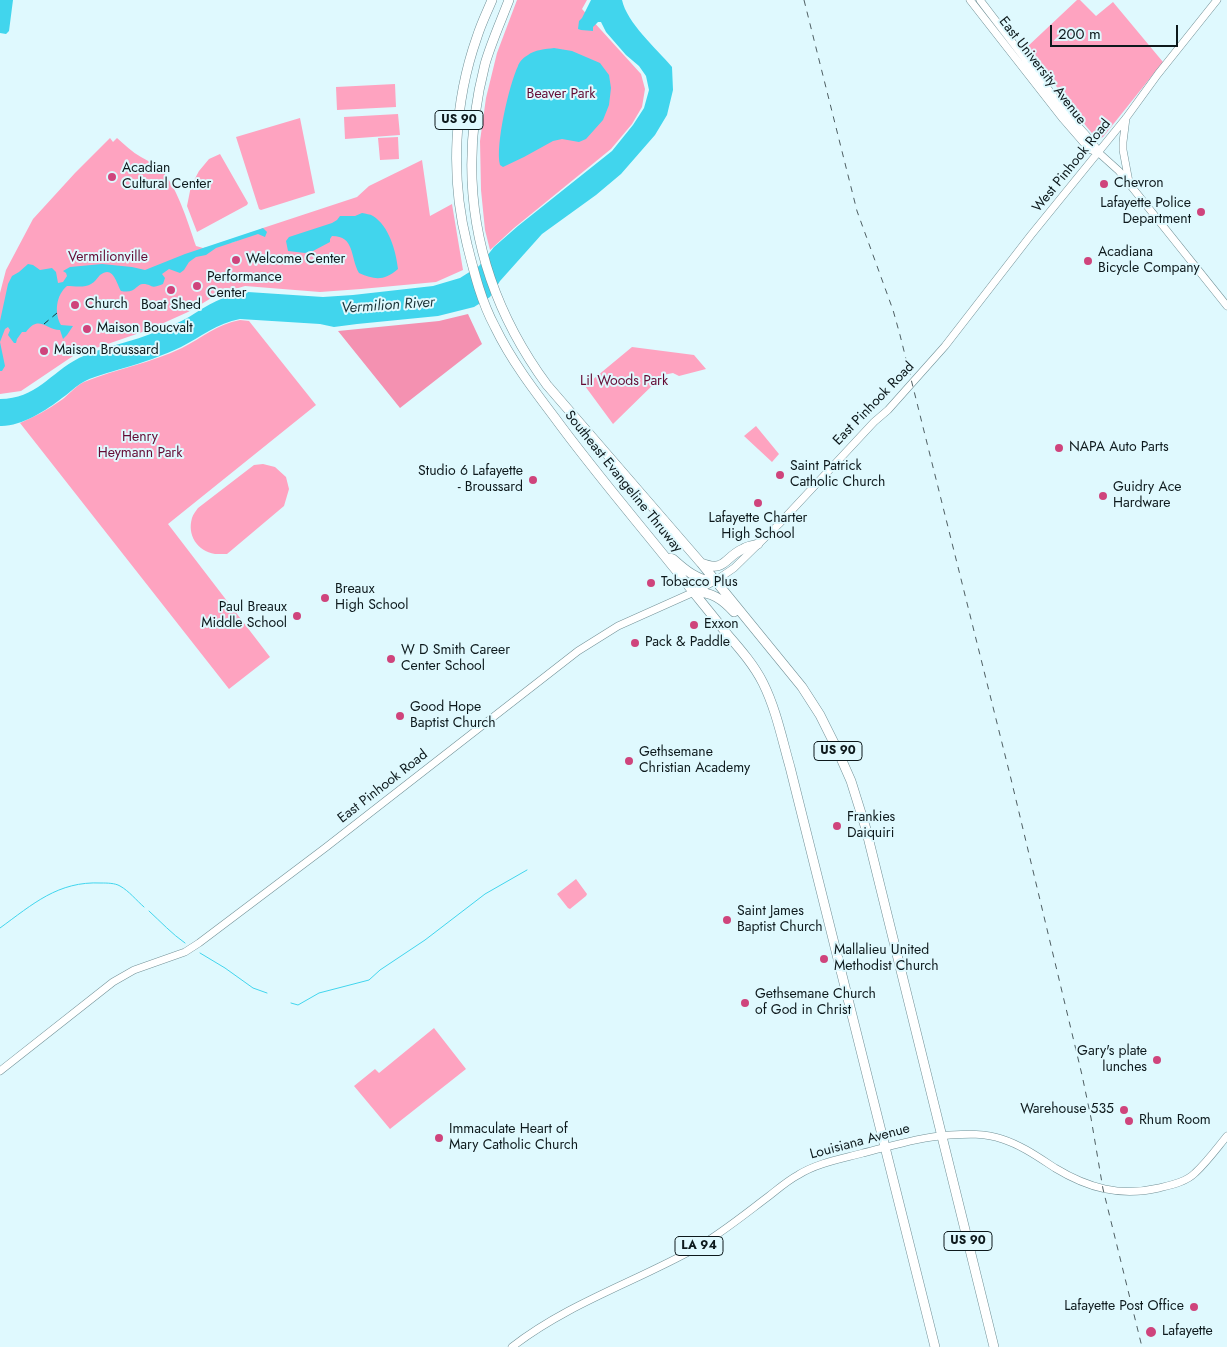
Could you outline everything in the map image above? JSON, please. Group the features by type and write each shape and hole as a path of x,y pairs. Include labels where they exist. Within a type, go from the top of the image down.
{"highway":[{"name":"Southeast Evangeline Thruway","path":"492,0 472,52 462,99 458,131 457,182 459,206 472,268 493,324 512,357 546,406 612,492 758,674 768,694 778,721 790,767 885,1148"},
{"name":"US 90","path":"509,0 486,63 472,136 472,192 478,233 487,272 509,324 525,353 547,385 701,563 802,687 820,714 836,747 861,810 994,1347"},
{"path":"701,563 716,567 742,549 758,544"},
{"path":"665,556 673,559 701,579 710,582 715,581"},
{"path":"694,592 712,594 729,606 738,617 747,620"},
{"name":"US 90","path":"885,1148 935,1347"}],"main road":[{"name":"East University Avenue","path":"970,0 1036,79"},
{"name":"East University Avenue","path":"980,0 1063,119 1089,148 1099,153 1129,182 1227,306"},
{"name":"West Pinhook Road","path":"945,346 1031,235 1099,153 1158,74 1217,0"},
{"path":"1126,118 1123,142 1129,182"},
{"name":"East Pinhook Road","path":"0,1071 113,982 134,970 185,952 199,943 325,848 578,651 618,626 694,592 734,568 779,524 874,422 888,410 945,346"},
{"name":"Louisiana Avenue","path":"512,1347 560,1315 703,1244 798,1175 814,1167 908,1142 942,1136 980,1134 1001,1138 1019,1146 1088,1185 1122,1192 1140,1192 1182,1181 1195,1173 1227,1136"}],"green space":[{"name":"Beaver Park","path":"517,0 587,0 582,9 641,74 645,89 642,107 632,124 611,149 514,228 490,250 485,230 481,190 480,141 486,98 497,53"},
{"path":"1077,0 1080,0 1096,16 1113,2 1163,62 1103,137 1099,139 1086,126 1027,47"},
{"path":"395,84 396,107 337,110 336,87"},
{"path":"398,114 400,135 345,139 344,117"},
{"path":"300,118 315,193 261,210 259,209 236,137"},
{"path":"398,137 399,159 380,160 378,138"},
{"name":"Vermilionville","path":"110,138 113,142 117,138 135,153 158,167 164,174 181,203 196,246 203,248 234,242 263,228 357,197 369,186 422,160 430,216 452,204 463,270 436,282 361,289 320,292 245,286 218,294 188,312 148,330 73,356 21,391 0,394 0,293 6,270 33,219"},
{"path":"220,154 248,203 197,232 187,206 191,186 199,171 209,159"},
{"name":"Henry Heymann Park","path":"240,320 249,321 316,405 168,524 270,657 229,689 20,423 63,399 84,382 170,353 217,328"},
{"name":"Lil Woods Park","path":"632,347 694,355 706,369 679,376 673,373 663,375 613,424 585,386"},
{"path":"756,426 779,454 772,462 744,436"},
{"path":"263,464 275,467 286,477 289,489 284,506 227,554 215,554 203,550 192,536 191,530 192,518 198,508 254,465"},
{"path":"576,879 587,894 570,909 557,894"},
{"path":"434,1028 466,1069 390,1129 354,1086 375,1069 379,1073"}],"shaded area":[{"path":"468,314 482,344 400,408 338,331 439,321"}],"water":[{"path":"0,0 13,0 9,31 6,34 0,33"},
{"name":"Vermilion River","path":"591,0 622,0 625,9 636,26 672,67 673,90 667,115 655,135 621,174 596,195 542,234 500,281 490,297 474,307 438,316 334,327 320,324 240,319 232,321 216,327 167,353 89,379 49,408 33,417 16,424 0,426 0,399 23,395 79,358 166,328 232,295 248,292 323,297 433,286 460,278 479,266 494,247 518,226 612,151 644,108 649,90 646,76 639,66 626,55 606,32 601,22 598,22 593,27 593,31 578,29 579,21"},
{"path":"554,48 572,51 600,63 609,75 611,88 609,105 603,120 586,139 579,142 562,139 553,141 503,167 500,165 499,144 514,75 523,58 540,50"},
{"path":"362,213 372,215 379,220 391,240 398,269 388,276 375,278 359,273 351,248 345,240 339,237 332,236 330,242 313,251 305,253 288,251 286,241 289,237 332,223 340,216 355,216"},
{"path":"263,228 267,232 265,237 258,234 216,248 206,255 196,257 180,273 169,269 162,274 165,278 163,284 159,286 153,287 141,284 133,290 121,291 114,276 111,273 104,272 89,285 67,286 58,299 57,315 61,325 73,326 63,339 60,330 39,323 26,332 22,332 16,343 8,335 10,330 8,327 5,329 0,342 0,321 8,284 12,276 28,264 40,270 52,268 56,272 58,283 63,282 67,276 63,271 70,267 102,264 145,270 185,254"},
{"path":"0,342 5,366 2,371 0,371"}],"waterway":[{"path":"291,1003 298,1005 319,993 369,980 485,894 527,870"},
{"path":"0,928 47,896 59,890 86,883 118,885 144,907"},
{"path":"149,911 185,943"},
{"path":"200,953 253,988 267,993"}],"ferry route":[{"path":"44,324 57,313"}],"railway":[{"path":"804,0 857,211 893,310 900,335 1011,779 1082,1075 1103,1189 1142,1347"}],"place":[{"name":"Acadian Cultural Center","path":"112,177"},
{"name":"Chevron","path":"1104,184"},
{"name":"Lafayette Police Department","path":"1201,212"},
{"name":"Welcome Center","path":"236,260"},
{"name":"Acadiana Bicycle Company","path":"1088,261"},
{"name":"Performance Center","path":"197,286"},
{"name":"Boat Shed","path":"171,290"},
{"name":"Church","path":"75,305"},
{"name":"Maison Boucvalt","path":"87,329"},
{"name":"Maison Broussard","path":"44,351"},
{"name":"NAPA Auto Parts","path":"1059,448"},
{"name":"Saint Patrick Catholic Church","path":"780,475"},
{"name":"Studio 6 Lafayette - Broussard","path":"533,480"},
{"name":"Guidry Ace Hardware","path":"1103,496"},
{"name":"Lafayette Charter High School","path":"758,503"},
{"name":"Tobacco Plus","path":"651,583"},
{"name":"Breaux High School","path":"325,598"},
{"name":"Paul Breaux Middle School","path":"297,616"},
{"name":"Exxon","path":"694,625"},
{"name":"Pack & Paddle","path":"635,643"},
{"name":"W D Smith Career Center School","path":"391,659"},
{"name":"Good Hope Baptist Church","path":"400,716"},
{"name":"Gethsemane Christian Academy","path":"629,761"},
{"name":"Frankies Daiquiri","path":"837,826"},
{"name":"Saint James Baptist Church","path":"727,920"},
{"name":"Mallalieu United Methodist Church","path":"824,959"},
{"name":"Gethsemane Church of God in Christ","path":"745,1003"},
{"name":"Gary's plate lunches","path":"1157,1060"},
{"name":"Warehouse 535","path":"1124,1110"},
{"name":"Rhum Room","path":"1129,1121"},
{"name":"Immaculate Heart of Mary Catholic Church","path":"439,1138"},
{"name":"Lafayette Post Office","path":"1194,1307"},
{"name":"Lafayette","path":"1151,1332"}]}
